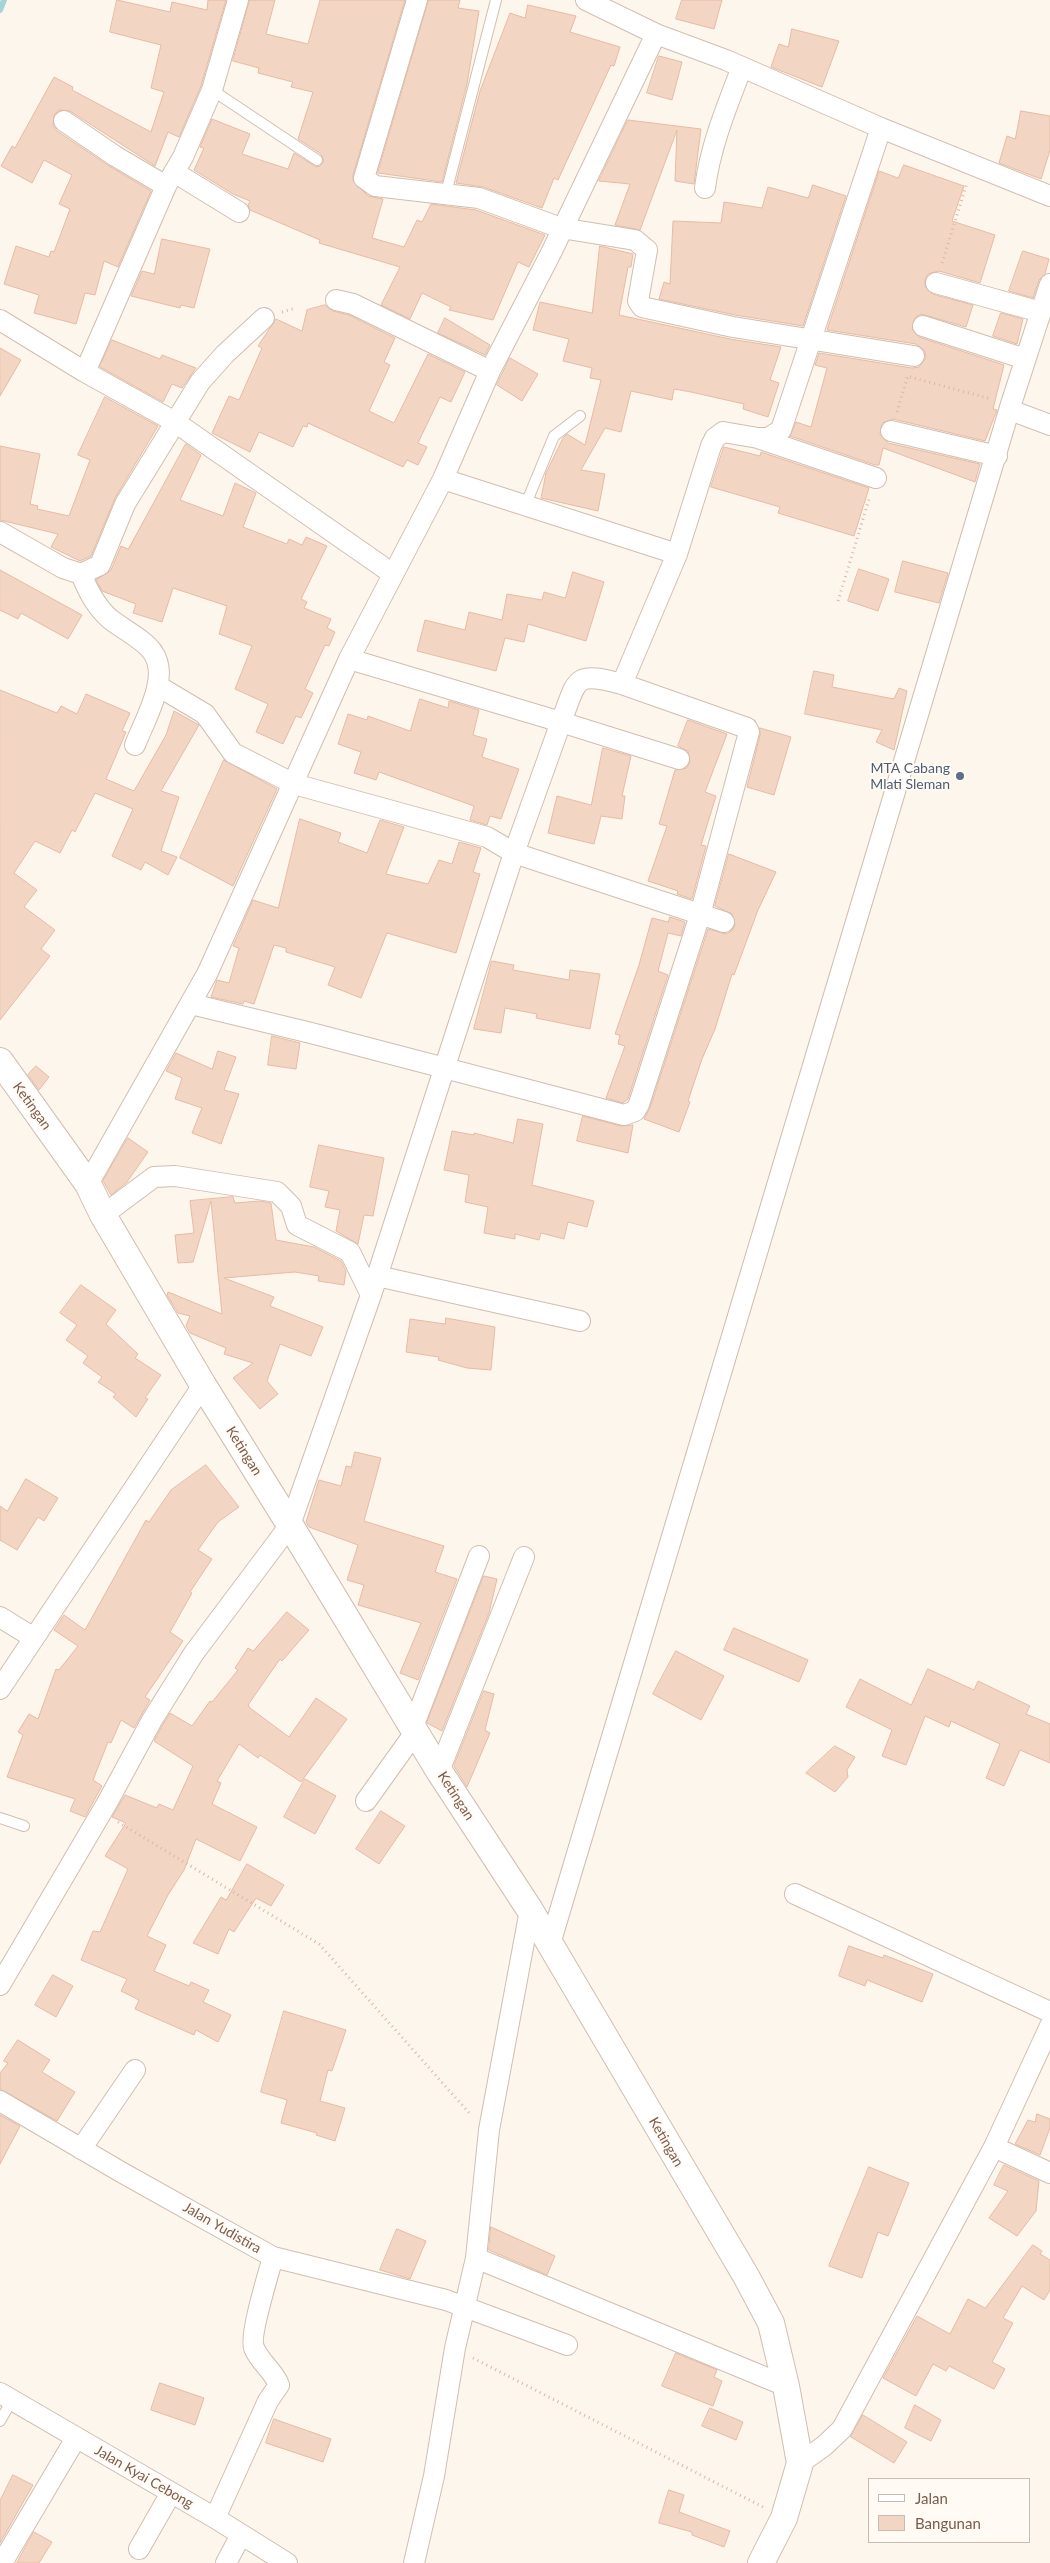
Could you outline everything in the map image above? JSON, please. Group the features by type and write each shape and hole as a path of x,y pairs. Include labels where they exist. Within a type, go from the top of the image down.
{"street":[{"path":"85,372 170,179 183,157 212,90 238,0"},
{"path":"417,0 364,178 375,186 479,198 506,206 561,228 635,240 644,245 647,250 638,302 642,307 733,327 914,356"},
{"path":"586,0 656,34 742,67 881,128 1050,196"},
{"path":"88,1184 191,1004 350,659 443,479 490,371 551,254 561,228 656,34"},
{"path":"706,188 707,174 719,133 742,67"},
{"path":"64,121 115,156 170,179 239,212"},
{"path":"758,438 768,438 781,430 881,128"},
{"path":"936,283 1030,309"},
{"path":"550,1944 1011,407 1050,284"},
{"path":"336,300 367,310 490,371"},
{"path":"0,532 63,568 81,574 100,565 125,504 200,382 224,354 264,318"},
{"path":"0,320 85,372 175,422 393,574"},
{"path":"923,326 1016,356"},
{"path":"1011,407 1050,425"},
{"path":"891,431 997,456"},
{"path":"622,684 676,554 715,438 723,432 758,438 876,478"},
{"path":"443,479 676,554"},
{"path":"81,574 93,600 109,618 133,634 157,656 159,669 158,686 135,745"},
{"path":"350,659 679,759"},
{"path":"0,1985 102,1812 152,1720 194,1653 290,1525 371,1295 443,1067 514,854 576,683 585,677 596,677 622,684 747,728 749,732 700,915 639,1104 630,1114 624,1115 443,1067 191,1004"},
{"path":"158,686 205,714 233,754 294,784 487,837 514,854 724,922"},
{"name":"Ketingan","path":"0,1061 88,1184 103,1215 203,1385 439,1771 530,1910 746,2276 771,2324 786,2386 800,2463 784,2518 761,2563"},
{"path":"103,1215 154,1176 175,1176 276,1192 291,1206 297,1225 350,1252 371,1295"},
{"path":"377,1276 580,1321"},
{"path":"2,1681 34,1638 203,1385"},
{"path":"366,1801 414,1729 479,1556"},
{"path":"439,1771 524,1557"},
{"path":"0,1617 34,1638"},
{"path":"795,1894 1050,2012"},
{"path":"414,2563 434,2476 464,2306 476,2258 489,2130 530,1910"},
{"path":"800,2463 824,2446 842,2429 994,2147 1050,2026"},
{"path":"82,2149 135,2070"},
{"name":"Jalan Yudistira","path":"0,2100 82,2149 273,2257 261,2300 252,2345 264,2366 275,2374 279,2385 268,2401 215,2518"},
{"path":"994,2147 1050,2173"},
{"path":"273,2257 464,2306 567,2345"},
{"path":"476,2258 786,2386"},
{"name":"Jalan Kyai Cebong","path":"6,2397 215,2518 287,2563"},
{"path":"2,2563 76,2438"},
{"path":"140,2549 171,2493"},
{"path":"226,2563 241,2535"}],"lane":[{"path":"446,193 496,0"},
{"path":"212,90 317,160"},
{"path":"525,506 554,436 580,416"},
{"path":"0,1818 24,1826"},
{"path":"0,2421 6,2397"}],"path":[{"path":"936,283 973,165"},
{"path":"891,431 914,356"},
{"path":"908,376 1011,407"},
{"path":"838,601 876,478"},
{"path":"102,1812 319,1944 474,2119 489,2130"},
{"path":"456,2348 784,2518"}],"building":[{"path":"117,0 170,12 172,2 207,10 208,0 226,0 201,86 179,137 168,132 155,166 70,111 59,110 54,115 53,126 57,131 109,166 151,191 118,267 104,261 95,295 85,293 76,324 34,313 39,295 4,284 16,246 49,257 51,251 54,252 70,209 59,204 72,175 44,160 32,183 1,166 12,146 15,148 54,77 73,87 72,90 151,132 164,92 151,88 161,45 110,32"},
{"path":"250,0 275,0 266,34 308,44 320,0 405,0 353,175 353,181 368,196 383,199 372,238 404,247 417,220 422,222 431,204 476,210 545,235 529,267 518,262 493,320 449,310 451,307 422,293 410,319 381,305 400,267 319,243 320,240 250,210 248,205 250,201 233,194 194,170 204,148 200,147 212,119 250,134 242,154 288,169 294,153 316,167 320,166 324,161 321,154 298,139 313,92 291,87 293,82 258,73 259,68 233,61"},
{"path":"429,0 460,0 458,8 479,11 467,84 442,182 378,173"},
{"path":"682,0 722,0 714,29 676,19"},
{"path":"528,5 576,16 570,32 620,47 614,66 611,65 558,180 554,178 542,208 483,187 456,183 480,91 510,13 525,18"},
{"path":"792,29 839,41 822,87 771,67 779,44 788,47"},
{"path":"659,56 682,62 672,100 647,93"},
{"path":"1021,111 1050,116 1050,150 1041,179 999,163 1007,136 1015,139"},
{"path":"628,120 701,129 694,184 675,181 677,130 640,230 615,225 630,184 599,181"},
{"path":"904,165 964,186 952,221 995,235 980,283 939,271 928,274 925,279 925,286 932,294 973,305 966,327 921,314 915,318 912,329 919,337 1004,365 993,409 997,410 985,441 893,419 882,423 880,434 888,443 980,464 975,482 883,448 879,465 875,465 790,436 796,422 811,427 827,368 815,365 819,353 912,368 919,367 926,358 925,351 916,344 827,330 879,171 898,178"},
{"path":"813,185 846,196 803,326 735,315 659,299 664,282 670,284 673,221 721,223 724,202 762,208 768,187 808,198"},
{"path":"162,239 210,249 194,308 181,305 180,308 131,296 142,271 154,274"},
{"path":"600,246 633,254 631,267 628,267 619,315 730,339 781,347 770,380 779,383 768,417 743,409 744,404 691,392 674,389 672,400 631,391 621,432 605,428 581,470 605,474 598,511 541,498 546,473 563,438 567,434 585,445 601,380 590,378 592,368 563,361 569,339 533,330 540,302 592,313"},
{"path":"1023,251 1049,259 1045,274 1039,280 1033,298 1009,291"},
{"path":"325,305 333,311 349,315 395,338 384,362 390,365 369,411 394,423 428,354 465,372 451,402 440,397 418,443 427,447 418,465 407,460 403,467 308,423 307,427 303,426 293,447 259,432 250,452 212,433 229,396 239,400 262,348 258,346 276,319 302,331 307,310"},
{"path":"1001,313 1023,319 1017,344 993,336"},
{"path":"445,318 490,345 485,355 438,333"},
{"path":"112,340 160,359 162,355 196,368 182,388 172,384 163,402 100,367"},
{"path":"0,348 21,360 0,396"},
{"path":"510,358 538,374 522,401 497,385"},
{"path":"105,397 158,426 115,498 91,556 80,561 51,547 58,534 0,520 0,446 40,454 30,504 38,506 37,509 69,516 90,460 78,455"},
{"path":"186,444 201,455 180,500 223,516 235,483 256,493 243,527 287,544 289,539 302,545 306,537 327,546 301,599 307,602 304,608 331,619 327,628 335,632 329,646 325,645 305,689 313,693 301,718 296,716 283,744 256,732 268,704 235,689 252,646 219,634 227,606 173,588 162,622 133,613 136,604 102,591 96,580 111,570 121,546 128,549"},
{"path":"724,447 760,456 761,452 869,488 854,536 778,513 780,507 711,487"},
{"path":"903,561 948,573 939,603 895,592"},
{"path":"859,569 889,579 878,611 848,601"},
{"path":"0,570 82,615 68,639 21,613 18,619 0,610"},
{"path":"573,572 604,582 586,641 528,624 524,642 505,638 496,671 417,651 425,620 465,630 469,612 502,620 507,594 542,600 544,592 565,598"},
{"path":"814,671 834,675 832,687 894,699 899,688 907,691 894,750 876,742 882,730 805,714"},
{"path":"0,690 57,713 61,706 77,714 86,694 130,713 122,731 126,732 106,779 134,791 166,735 174,711 199,725 161,791 179,797 161,851 177,857 168,875 145,862 141,870 112,856 133,809 95,793 75,832 72,830 60,853 35,841 14,873 37,890 24,907 55,930 41,949 50,956 0,1020"},
{"path":"420,699 448,708 449,701 479,710 473,735 487,739 482,757 519,769 501,819 490,816 487,825 470,820 474,806 379,772 376,780 354,773 361,752 338,744 348,714 367,720 368,716 410,731"},
{"path":"688,720 727,734 705,792 716,796 701,845 706,846 692,899 677,894 678,891 648,881 667,826 659,824 675,770 687,768 690,762 688,751 678,746"},
{"path":"760,728 791,737 774,795 747,787 760,735"},
{"path":"603,748 631,756 622,796 625,796 622,819 601,816 594,844 548,833 557,796 591,805"},
{"path":"224,760 277,789 233,886 180,858"},
{"path":"300,819 341,833 338,842 367,853 380,820 404,827 386,874 428,884 439,860 452,864 459,842 481,848 473,872 480,874 456,953 387,933 361,998 328,985 335,967 286,952 286,948 274,945 254,1004 244,1001 243,1004 211,997 217,980 229,983 239,948 233,946 253,900 278,908"},
{"path":"729,854 776,872 758,910 734,975 732,974 679,1132 644,1119 650,1108 708,929 726,934 732,931 735,925 732,914 715,906"},
{"path":"670,917 685,922 681,936 668,933 658,971 668,975 628,1099 623,1103 606,1098 625,1046 618,1044 620,1035 615,1034 639,965 652,918 668,922"},
{"path":"492,961 514,965 513,970 569,980 570,970 600,974 590,1029 536,1018 537,1014 505,1008 501,1033 474,1029"},
{"path":"272,1036 300,1043 296,1069 268,1065"},
{"path":"218,1051 236,1057 224,1090 239,1094 221,1144 192,1133 202,1108 175,1099 182,1078 166,1071 176,1053 212,1069"},
{"path":"36,1066 49,1077 39,1090 28,1075"},
{"path":"583,1116 621,1126 633,1125 628,1153 577,1141"},
{"path":"518,1119 543,1124 532,1185 594,1201 587,1227 568,1222 564,1239 541,1233 539,1240 515,1234 515,1239 484,1233 488,1207 465,1202 469,1175 444,1170 452,1131 474,1135 474,1133 513,1143"},
{"path":"128,1138 148,1152 127,1182 111,1195 103,1181"},
{"path":"319,1145 384,1158 373,1216 364,1215 358,1244 336,1231 340,1210 325,1207 329,1191 310,1187"},
{"path":"233,1197 235,1203 260,1201 271,1203 276,1240 314,1247 341,1261 346,1271 344,1285 318,1281 319,1276 295,1272 224,1278 274,1297 270,1306 323,1327 311,1356 280,1344 267,1381 278,1394 260,1409 233,1378 253,1363 224,1354 226,1348 190,1333 186,1326 190,1316 178,1313 167,1295 168,1292 222,1314 211,1201 193,1262 178,1263 175,1235 194,1233 190,1201"},
{"path":"81,1285 116,1310 106,1324 138,1354 135,1358 161,1375 145,1398 148,1399 136,1417 113,1397 116,1394 98,1382 102,1377 83,1363 88,1356 66,1340 77,1325 60,1313"},
{"path":"446,1318 495,1327 491,1370 467,1368 438,1360 439,1357 406,1352 410,1319 445,1324"},
{"path":"355,1452 381,1458 364,1521 444,1546 435,1572 457,1579 418,1680 400,1673 421,1623 358,1605 364,1585 347,1580 358,1545 309,1527 306,1522 319,1480 341,1486 346,1466 351,1467"},
{"path":"206,1465 239,1507 218,1522 198,1550 212,1559 190,1592 192,1593 170,1632 183,1641 145,1697 150,1700 134,1728 121,1720 111,1743 108,1742 93,1780 102,1786 85,1817 70,1811 75,1799 7,1777 23,1735 18,1732 29,1714 38,1719 56,1669 59,1670 78,1646 54,1630 64,1615 85,1630 146,1520 149,1522 171,1490"},
{"path":"26,1479 58,1498 44,1521 38,1517 17,1550 0,1540 0,1506 7,1511"},
{"path":"484,1576 497,1579 489,1613 442,1731 427,1723"},
{"path":"287,1612 309,1630 282,1661 280,1659 248,1705 289,1737 316,1698 347,1719 301,1782 260,1755 258,1758 239,1744 217,1781 221,1783 212,1804 257,1827 240,1861 196,1839 184,1870 168,1895 147,1936 166,1945 154,1971 189,1986 191,1982 209,1990 203,2002 231,2015 218,2042 196,2030 194,2035 135,2009 139,2000 121,1991 127,1979 81,1960 93,1931 100,1932 128,1869 105,1856 126,1823 112,1817 125,1795 157,1808 159,1804 173,1810 193,1766 154,1741 162,1726 170,1713 192,1726 210,1701 212,1702 238,1670 235,1668 248,1648 253,1651"},
{"path":"734,1628 808,1660 799,1682 724,1650"},
{"path":"676,1651 724,1676 701,1720 653,1694"},
{"path":"928,1669 974,1690 978,1681 1030,1706 1026,1714 1050,1724 1050,1763 1020,1750 1004,1786 986,1778 1000,1744 951,1721 949,1727 925,1716 906,1765 882,1756 892,1730 846,1707 860,1679 911,1705"},
{"path":"484,1691 494,1694 485,1730 490,1733 467,1787 454,1766"},
{"path":"835,1746 855,1757 847,1770 848,1777 835,1792 806,1773"},
{"path":"305,1779 336,1796 315,1834 284,1817"},
{"path":"381,1811 405,1826 379,1864 356,1849"},
{"path":"247,1864 284,1885 271,1906 256,1898 234,1932 229,1929 218,1954 193,1943 221,1897 226,1900"},
{"path":"849,1946 883,1958 884,1955 933,1974 922,2002 867,1980 865,1986 839,1976"},
{"path":"53,1975 73,1986 56,2017 35,2005"},
{"path":"284,2011 346,2030 332,2071 328,2070 320,2101 345,2108 335,2141 316,2135 317,2133 281,2123 287,2100 261,2092"},
{"path":"18,2040 50,2060 42,2072 75,2092 57,2121 0,2089 0,2073 8,2063 4,2061"},
{"path":"1037,2114 1050,2119 1050,2128 1040,2155 1015,2144 1028,2120 1035,2122"},
{"path":"0,2115 20,2126 0,2164"},
{"path":"1004,2165 1039,2181 1036,2211 1017,2236 989,2218 1008,2191 994,2185"},
{"path":"869,2167 909,2183 888,2236 878,2232 862,2278 829,2266"},
{"path":"491,2227 555,2256 547,2275 489,2250"},
{"path":"397,2229 426,2241 410,2279 380,2270"},
{"path":"1033,2245 1042,2251 1040,2254 1050,2260 1050,2290 1044,2300 1022,2286 1003,2318 1013,2323 992,2362 1005,2369 994,2389 949,2366 946,2371 933,2364 916,2396 883,2378 917,2316 950,2334 968,2299 985,2308"},
{"path":"676,2353 717,2370 714,2377 722,2381 713,2406 662,2386"},
{"path":"160,2383 204,2398 195,2425 151,2410"},
{"path":"915,2405 941,2420 931,2441 905,2428"},
{"path":"710,2408 743,2422 736,2440 702,2426"},
{"path":"863,2415 907,2442 894,2463 851,2437"},
{"path":"274,2419 331,2439 323,2462 266,2443"},
{"path":"13,2475 33,2485 0,2543 0,2501"},
{"path":"669,2490 684,2495 679,2512 730,2531 724,2547 692,2535 692,2532 659,2523"},
{"path":"34,2532 52,2542 39,2563 17,2563"}],"waterway":[{"path":"0,10 4,0"}],"place":[{"name":"MTA Cabang Mlati Sleman","path":"960,776"}]}
